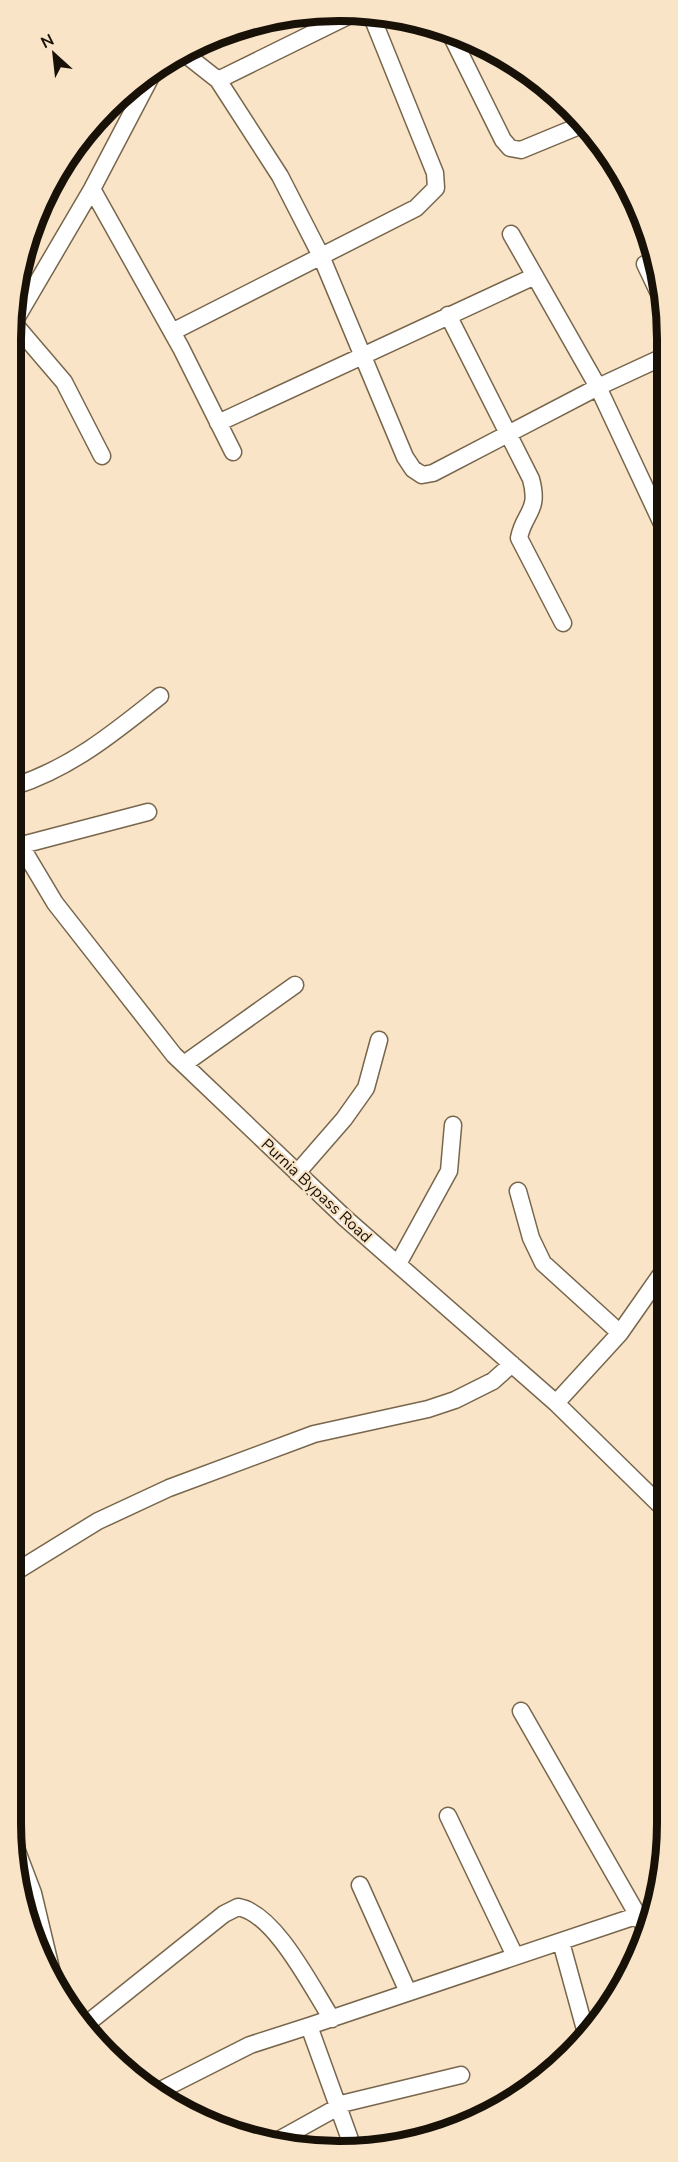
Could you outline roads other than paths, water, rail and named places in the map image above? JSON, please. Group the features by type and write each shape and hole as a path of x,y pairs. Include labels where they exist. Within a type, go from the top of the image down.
{"street":[{"path":"218,81 338,21"},
{"path":"172,332 416,208 436,188 435,173 375,23"},
{"path":"455,43 503,140 510,148 521,150 576,127"},
{"path":"190,59 218,81 280,176 321,256 405,457 413,469 422,475 433,473 598,387 657,360"},
{"path":"23,307 92,189 142,90"},
{"path":"92,189 172,332 233,452"},
{"path":"511,234 598,387 657,513"},
{"path":"645,264 651,276"},
{"path":"218,423 535,276"},
{"path":"448,315 531,479 534,490 531,514 521,528 519,538 563,623"},
{"path":"21,332 64,382 102,456"},
{"path":"21,784 42,777 106,740 160,696"},
{"path":"21,840 148,812"},
{"name":"Purnia Bypass Road","path":"21,846 55,903 184,1064 297,1173 556,1403 657,1502"},
{"path":"184,1064 295,985"},
{"path":"297,1173 344,1119 366,1088 379,1040"},
{"path":"398,1264 449,1171 453,1125"},
{"path":"518,1191 531,1238 543,1263 620,1333"},
{"path":"556,1403 620,1333 657,1281"},
{"path":"21,1568 98,1521 169,1488 314,1434 428,1409 454,1400 493,1381 512,1365"},
{"path":"521,1711 641,1920"},
{"path":"448,1816 515,1956"},
{"path":"360,1885 408,1992"},
{"path":"90,2021 224,1914 237,1908 256,1914 271,1928 332,2019"},
{"path":"164,2088 250,2045 515,1956 641,1921"},
{"path":"561,1942 584,2026"},
{"path":"309,2026 350,2140"},
{"path":"285,2136 338,2106 461,2075"}]}
